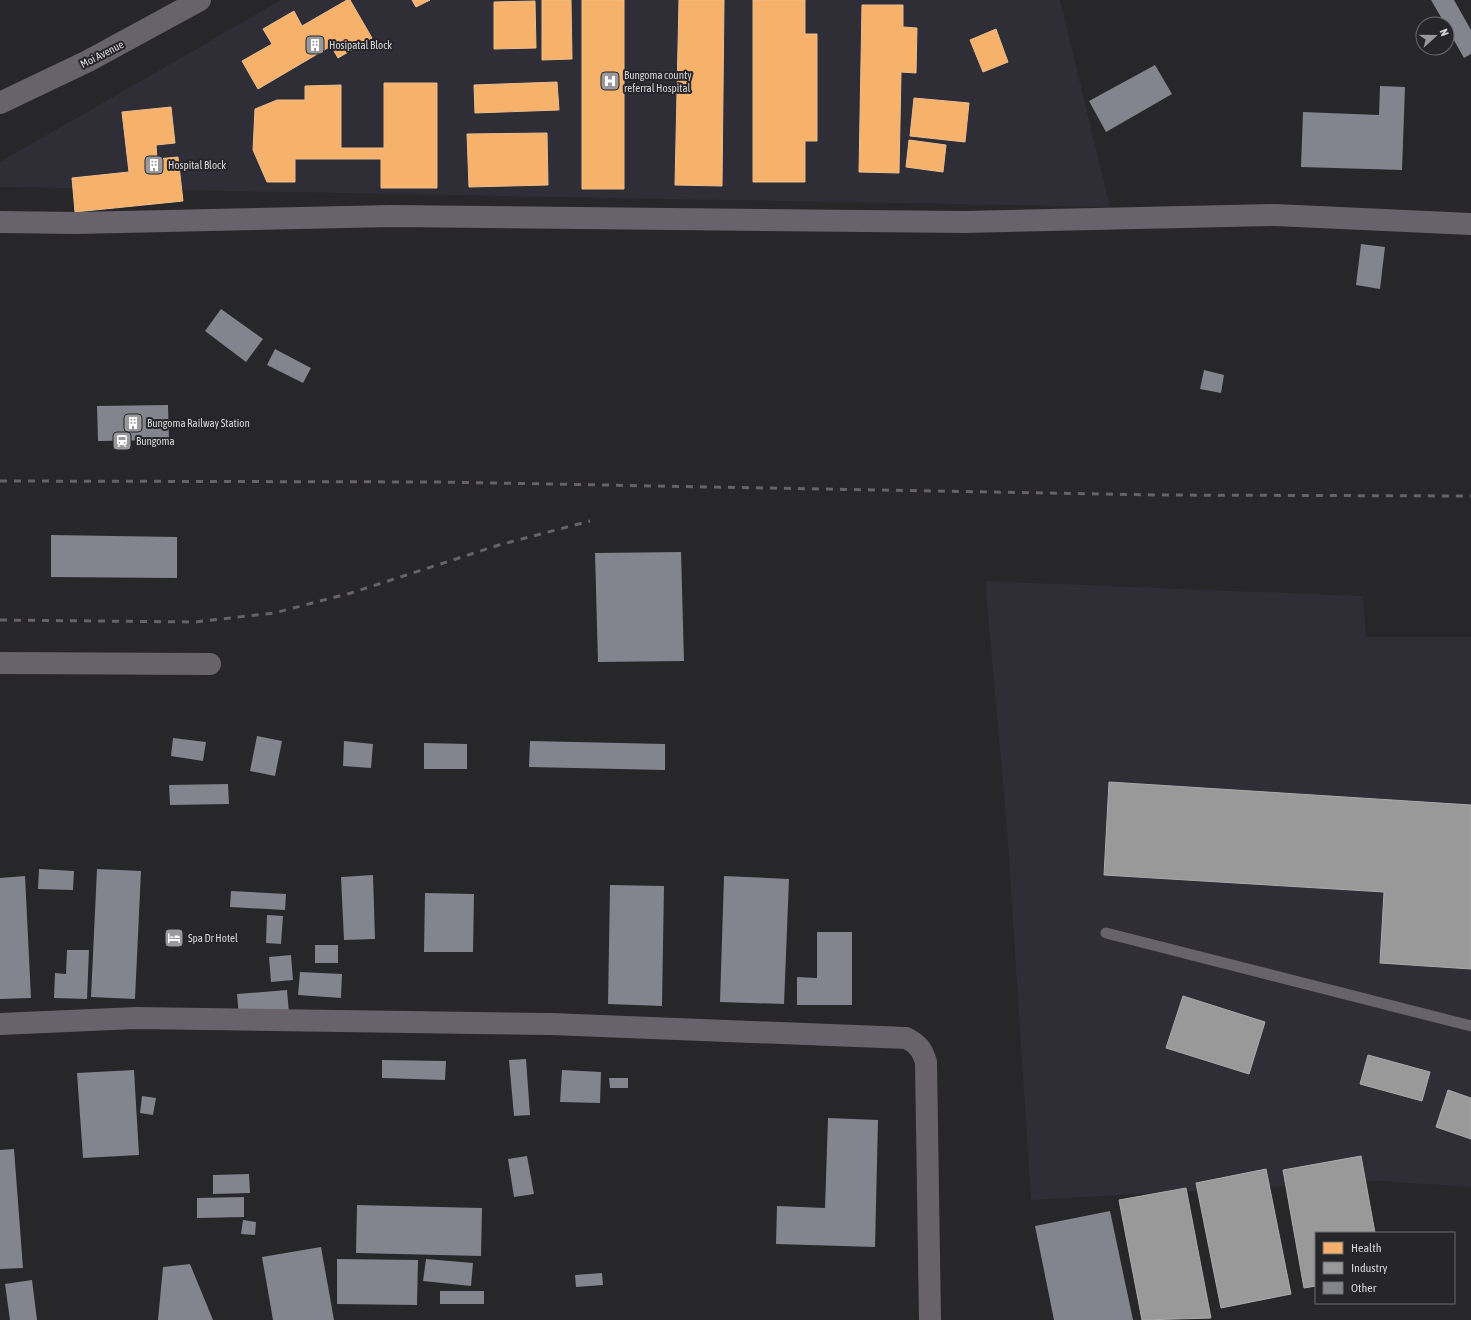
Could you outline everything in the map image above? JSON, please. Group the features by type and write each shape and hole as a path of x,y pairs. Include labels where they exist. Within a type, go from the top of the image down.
{"street":[{"name":"Moi Avenue","path":"0,103 88,61 200,0"},
{"path":"0,222 76,223 400,216 964,222 1275,215 1471,224"},
{"path":"0,663 210,664"},
{"path":"0,1024 136,1018 550,1024 906,1038 916,1043 922,1050 926,1062 930,1320"}],"lane":[{"path":"1106,933 1471,1026"}],"shaded area":[{"name":"Bungoma county referral Hospital","path":"281,0 1060,0 1110,207 0,187 0,162"},
{"path":"985,581 1363,596 1366,637 1471,637 1471,1187 1377,1181 1031,1200 1007,829"}],"building: Health":[{"name":"Hosipatal Block","path":"347,0 350,0 372,38 338,58 331,46 258,89 242,61 272,44 263,29 294,11 302,26"},
{"path":"412,0 430,0 416,7"},
{"path":"542,0 571,0 572,59 542,60"},
{"path":"582,0 624,0 624,189 582,189"},
{"path":"679,0 724,0 722,186 675,185"},
{"path":"753,0 805,0 805,34 817,34 817,141 805,141 805,182 753,182"},
{"path":"535,1 536,48 494,49 494,2"},
{"path":"862,5 903,5 903,27 917,28 916,73 901,72 899,173 859,172"},
{"path":"996,29 1008,62 983,72 970,40"},
{"path":"557,82 559,110 475,113 474,85"},
{"path":"384,83 437,83 437,188 381,188 381,159 295,159 295,182 267,182 253,150 255,109 277,100 305,100 305,86 341,85 341,148 384,148"},
{"path":"914,98 969,103 965,142 910,136"},
{"name":"Hospital Block","path":"171,107 175,143 156,145 157,159 178,157 183,201 75,212 72,178 129,172 122,112"},
{"path":"547,133 548,185 469,187 467,134"},
{"path":"909,140 946,145 943,172 906,167"}],"building: Industry":[{"path":"1109,782 1471,805 1471,969 1380,963 1384,892 1104,875"},
{"path":"1183,996 1265,1022 1249,1074 1166,1048"},
{"path":"1368,1055 1430,1072 1422,1101 1360,1084"},
{"path":"1448,1090 1471,1098 1471,1139 1436,1127"},
{"path":"1361,1156 1375,1232 1315,1232 1315,1286 1304,1288 1283,1170"},
{"path":"1266,1169 1291,1294 1221,1308 1196,1183"},
{"path":"1186,1188 1211,1318 1142,1320 1119,1200"}],"building: Other":[{"path":"1431,0 1454,0 1471,30 1471,54 1464,58 1455,42 1455,16 1440,16"},
{"path":"1155,65 1172,94 1106,132 1089,101"},
{"path":"1380,86 1405,87 1402,170 1301,167 1303,112 1379,115"},
{"path":"1361,244 1385,247 1380,289 1356,285"},
{"path":"221,309 263,339 246,362 205,331"},
{"path":"275,349 311,368 303,383 267,365"},
{"path":"1204,370 1224,375 1221,393 1200,389"},
{"name":"Bungoma Railway Station","path":"168,405 169,440 98,441 97,406"},
{"path":"51,535 177,537 177,578 51,577"},
{"path":"681,552 684,661 598,662 595,553"},
{"path":"257,736 282,741 275,776 250,771"},
{"path":"173,738 206,742 203,761 171,756"},
{"path":"344,741 373,744 371,768 343,766"},
{"path":"530,741 665,744 665,770 529,767"},
{"path":"424,743 467,744 467,769 424,769"},
{"path":"228,784 229,804 170,805 169,785"},
{"path":"39,869 74,871 73,890 38,889"},
{"path":"97,869 141,871 135,999 91,997"},
{"path":"373,875 375,939 344,940 341,877"},
{"path":"25,876 31,998 0,999 0,878"},
{"path":"724,876 789,879 784,1004 720,1002"},
{"path":"610,885 664,886 662,1006 608,1004"},
{"path":"231,891 286,894 285,910 230,907"},
{"path":"425,893 474,894 473,952 424,952"},
{"path":"267,915 283,916 281,944 266,943"},
{"path":"817,932 852,932 852,1005 797,1005 797,977 817,978"},
{"path":"315,945 338,945 338,963 315,963"},
{"path":"67,950 89,950 87,999 54,998 55,973 66,974"},
{"path":"291,955 293,980 271,982 269,957"},
{"path":"300,972 342,974 341,998 298,995"},
{"path":"287,990 289,1013 239,1017 237,994"},
{"path":"526,1059 530,1115 514,1116 509,1060"},
{"path":"382,1060 446,1061 445,1080 382,1078"},
{"path":"134,1070 139,1155 83,1158 77,1073"},
{"path":"562,1070 601,1072 600,1103 560,1102"},
{"path":"609,1078 628,1078 628,1088 610,1088"},
{"path":"142,1096 156,1098 153,1115 140,1113"},
{"path":"828,1118 878,1120 875,1247 776,1244 777,1206 825,1208"},
{"path":"14,1149 23,1268 0,1269 0,1150"},
{"path":"527,1156 534,1194 514,1197 508,1159"},
{"path":"249,1174 250,1193 213,1194 213,1175"},
{"path":"244,1197 244,1217 197,1218 197,1198"},
{"path":"357,1205 482,1208 481,1256 356,1253"},
{"path":"1110,1211 1133,1320 1054,1320 1035,1226"},
{"path":"243,1220 256,1222 255,1235 241,1234"},
{"path":"321,1247 334,1320 273,1320 262,1257"},
{"path":"337,1259 418,1260 417,1305 337,1304"},
{"path":"426,1259 473,1263 471,1286 423,1281"},
{"path":"190,1264 213,1320 158,1320 163,1267"},
{"path":"602,1273 603,1285 576,1287 575,1275"},
{"path":"32,1280 37,1320 10,1320 5,1284"},
{"path":"440,1291 484,1291 484,1304 440,1304"}],"railway":[{"path":"0,481 436,482 1156,495 1471,496"},
{"path":"0,620 195,622 274,613 351,593 499,545 590,521"}],"place":[{"name":"Hosipatal Block","path":"315,45"},
{"name":"Bungoma county referral Hospital","path":"610,81"},
{"name":"Hospital Block","path":"154,165"},
{"name":"Bungoma Railway Station","path":"133,423"},
{"name":"Bungoma","path":"122,441"},
{"name":"Spa Dr Hotel","path":"174,938"}]}
